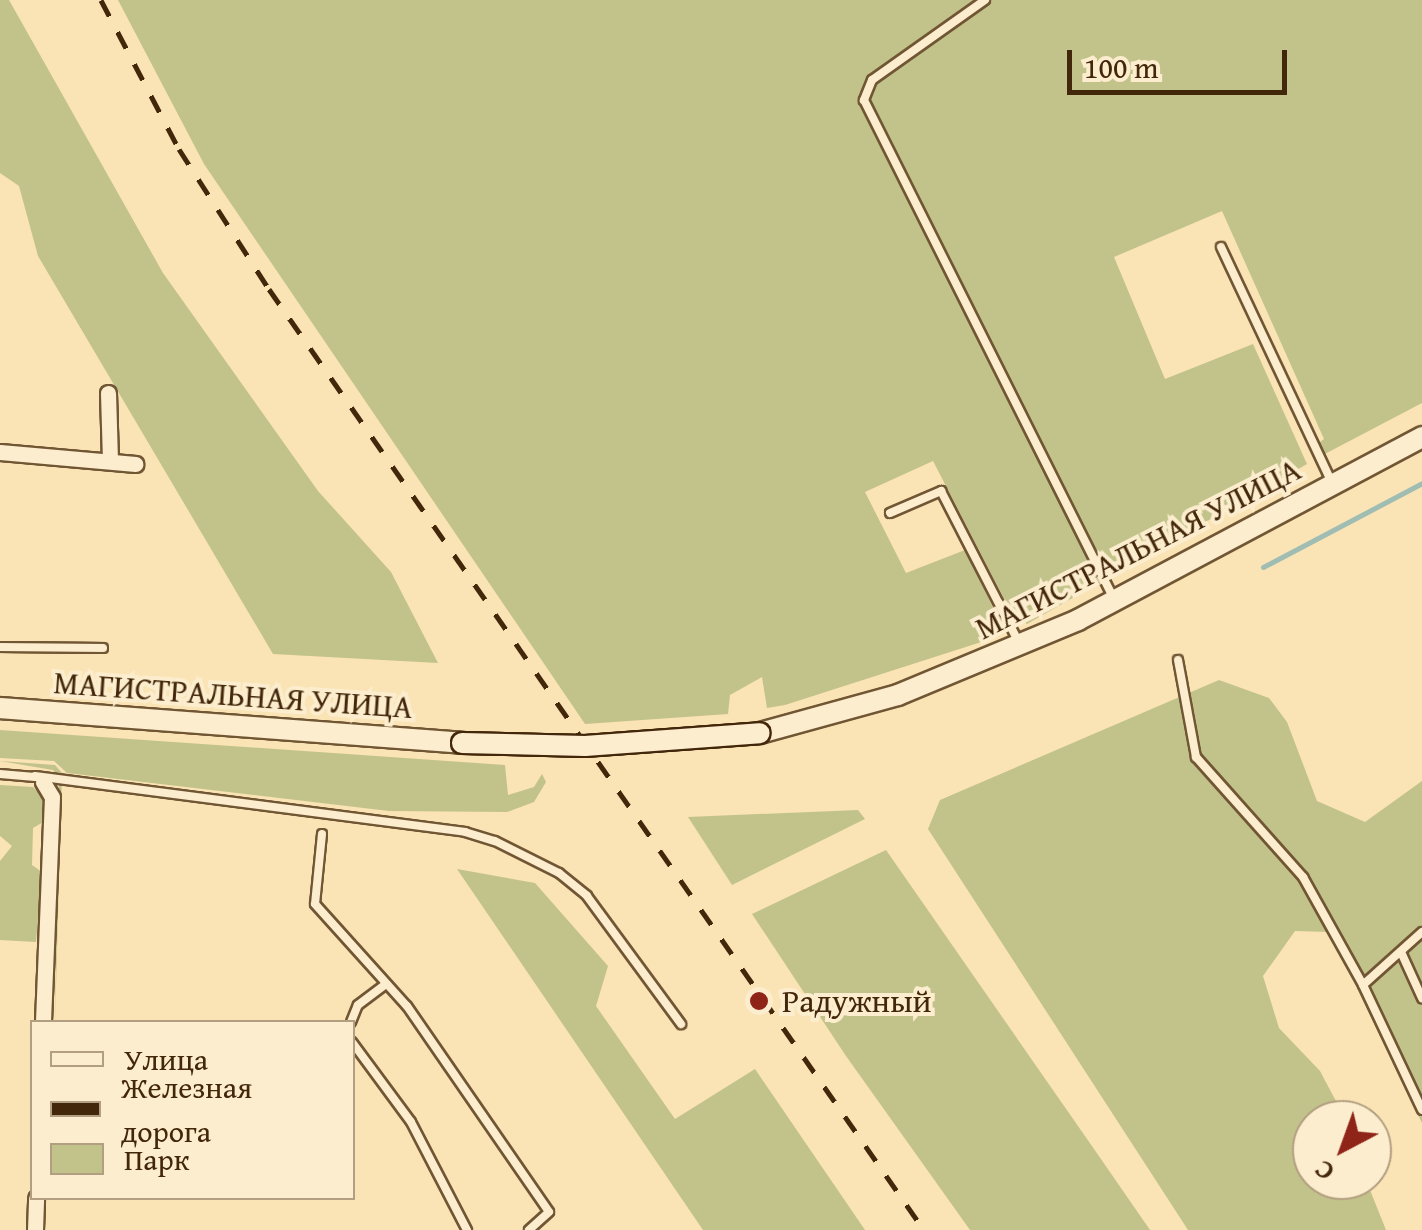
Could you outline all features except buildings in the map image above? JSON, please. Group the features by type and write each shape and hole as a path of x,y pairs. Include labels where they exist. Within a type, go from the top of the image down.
{"main road":[{"name":"МАГИСТРАЛЬНАЯ УЛИЦА","path":"0,708 462,742 602,745 760,733 898,695 1020,645 1115,600 1422,437"}],"street":[{"path":"108,393 110,460"},
{"path":"0,452 135,464"},
{"path":"38,779 52,797 43,1020"},
{"path":"35,1230 36,1200"}],"lane":[{"path":"986,0 872,80 864,100 1115,600"},
{"path":"1222,247 1332,484"},
{"path":"890,513 941,491 1020,645"},
{"path":"0,647 103,648"},
{"path":"1178,660 1196,757 1303,877 1362,984 1422,1110"},
{"path":"0,774 466,832 495,841 560,873 587,896 681,1024"},
{"path":"322,834 316,904 386,984 549,1212 529,1230"},
{"path":"1362,984 1422,932"},
{"path":"1401,952 1422,998"},
{"path":"352,1020 358,1005 386,984"},
{"path":"355,1046 411,1122 467,1230"}],"green space":[{"path":"0,0 9,0 163,273 318,491 391,572 438,663 273,654 38,256 19,186 0,173"},
{"path":"118,0 1422,0 1422,403 1321,456 1316,445 1324,439 1222,211 1114,257 1165,379 1253,344 1307,464 1027,624 1012,614 933,461 865,492 906,573 965,550 999,620 1000,636 785,705 767,708 762,677 730,695 728,714 585,724 204,164"},
{"path":"1219,680 1269,698 1287,722 1317,801 1365,822 1422,781 1422,1123 1330,932 1295,931 1263,976 1279,1028 1320,1071 1335,1100 1292,1100 1292,1200 1374,1200 1386,1230 1188,1230 928,829 940,800"},
{"path":"0,730 505,765 508,795 534,787 542,774 546,782 534,802 507,812 389,811 67,773 54,761 0,758"},
{"path":"0,761 55,765 62,773 55,1020 59,779 53,770"},
{"path":"0,785 33,787 46,801 45,821 33,828 32,865 42,872 36,942 0,940 0,861 12,846 0,836"},
{"path":"858,810 865,819 732,885 688,817"},
{"path":"886,850 1150,1230 970,1230 846,1056 752,914"},
{"path":"457,869 535,883 608,966 596,1006 675,1119 755,1069 865,1230 703,1230"}],"waterway":[{"path":"1263,567 1422,483"}],"railway":[{"path":"101,0 179,149 269,289 924,1230"}],"place":[{"name":"Радужный","path":"759,1001"}]}
